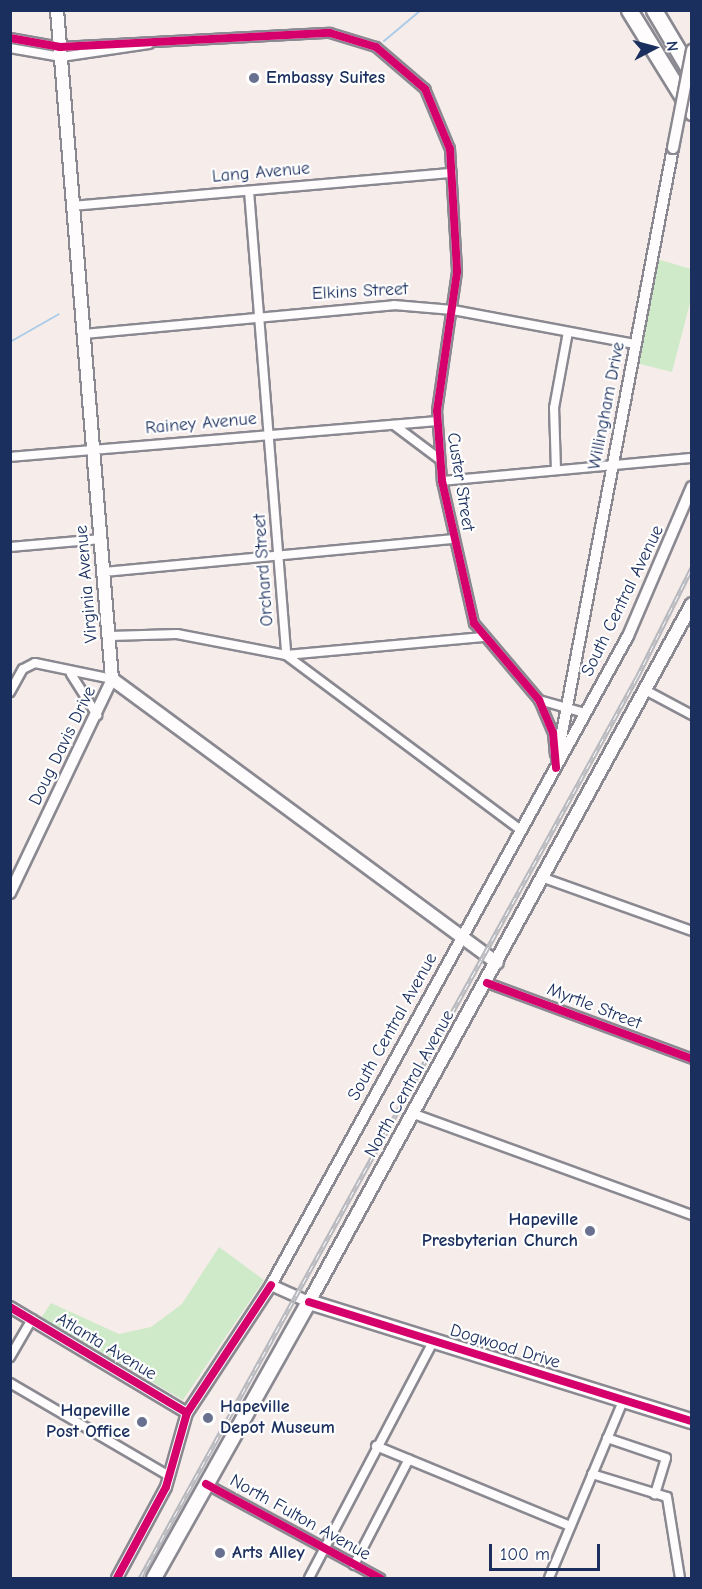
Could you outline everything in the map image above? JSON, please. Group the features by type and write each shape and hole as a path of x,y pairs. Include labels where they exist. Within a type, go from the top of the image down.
{"highway":[{"path":"629,10 692,112"},
{"path":"654,10 687,54"},
{"path":"665,10 687,54 692,75"}],"main road":[{"name":"Virginia Avenue","path":"57,10 112,679"},
{"name":"North Central Avenue","path":"154,1578 487,983 692,604"},
{"path":"112,679 497,963"},
{"name":"Dogwood Drive","path":"309,1302 692,1421"}],"street":[{"name":"Custer Street","path":"61,52 306,32 338,34 376,47 411,72 437,108 452,173 457,272 436,421 442,481 468,608 483,637 539,700 553,733 556,768"},
{"path":"10,38 61,52"},
{"path":"10,48 61,52"},
{"name":"Willingham Drive","path":"556,768 673,148 687,54"},
{"name":"Lang Avenue","path":"74,206 452,173"},
{"name":"Orchard Street","path":"249,191 280,555 286,655"},
{"name":"Elkins Street","path":"84,334 394,305 453,310 635,344"},
{"path":"556,470 554,408 568,332"},
{"name":"Rainey Avenue","path":"10,458 94,448 270,436 436,421"},
{"path":"394,425 438,458"},
{"path":"442,481 692,458"},
{"name":"South Central Avenue","path":"117,1578 169,1476 187,1413 271,1285 556,768 651,590 692,487"},
{"path":"10,547 102,539"},
{"path":"105,572 454,539"},
{"path":"10,551 34,545"},
{"path":"110,636 177,634 286,655 483,637"},
{"path":"286,655 521,830"},
{"path":"10,692 23,669 35,663 71,674 112,679"},
{"path":"71,674 97,715"},
{"name":"Doug Davis Drive","path":"10,893 97,715 112,679"},
{"path":"646,691 692,715"},
{"path":"539,700 585,713"},
{"path":"544,878 692,931"},
{"name":"Myrtle Street","path":"487,983 692,1059"},
{"path":"414,1114 692,1215"},
{"path":"271,1285 309,1302"},
{"name":"Atlanta Avenue","path":"10,1307 187,1413"},
{"path":"10,1357 32,1319"},
{"path":"309,1578 376,1446 434,1341"},
{"path":"10,1383 169,1476"},
{"path":"549,1578 624,1400"},
{"path":"607,1438 666,1458 655,1494"},
{"path":"376,1446 570,1526"},
{"path":"354,1565 409,1460"},
{"path":"592,1474 655,1494 669,1501 680,1578"},
{"name":"North Fulton Avenue","path":"206,1484 380,1578"}],"green space":[{"path":"657,259 691,269 691,299 672,372 636,363"},
{"path":"219,1247 264,1280 183,1400 41,1318 51,1303 119,1334 151,1327 182,1304"}],"waterway":[{"path":"384,41 421,10"},
{"path":"10,342 59,314"}],"railway":[{"path":"140,1578 637,677 692,567"}],"cycle path":[{"path":"10,38 60,47 330,33 376,47 425,89 450,149 457,272 437,411 442,481 474,623 539,700 553,733 556,768"},
{"path":"487,983 692,1059"},
{"path":"117,1578 166,1487 187,1413 271,1285"},
{"path":"309,1302 692,1421"},
{"path":"10,1307 187,1413"},
{"path":"206,1484 380,1578"}],"place":[{"name":"Embassy Suites","path":"254,78"},
{"name":"Hapeville Presbyterian Church","path":"590,1231"},
{"name":"Hapeville Depot Museum","path":"208,1418"},
{"name":"Hapeville Post Office","path":"142,1422"},
{"name":"Arts Alley","path":"220,1553"}]}
